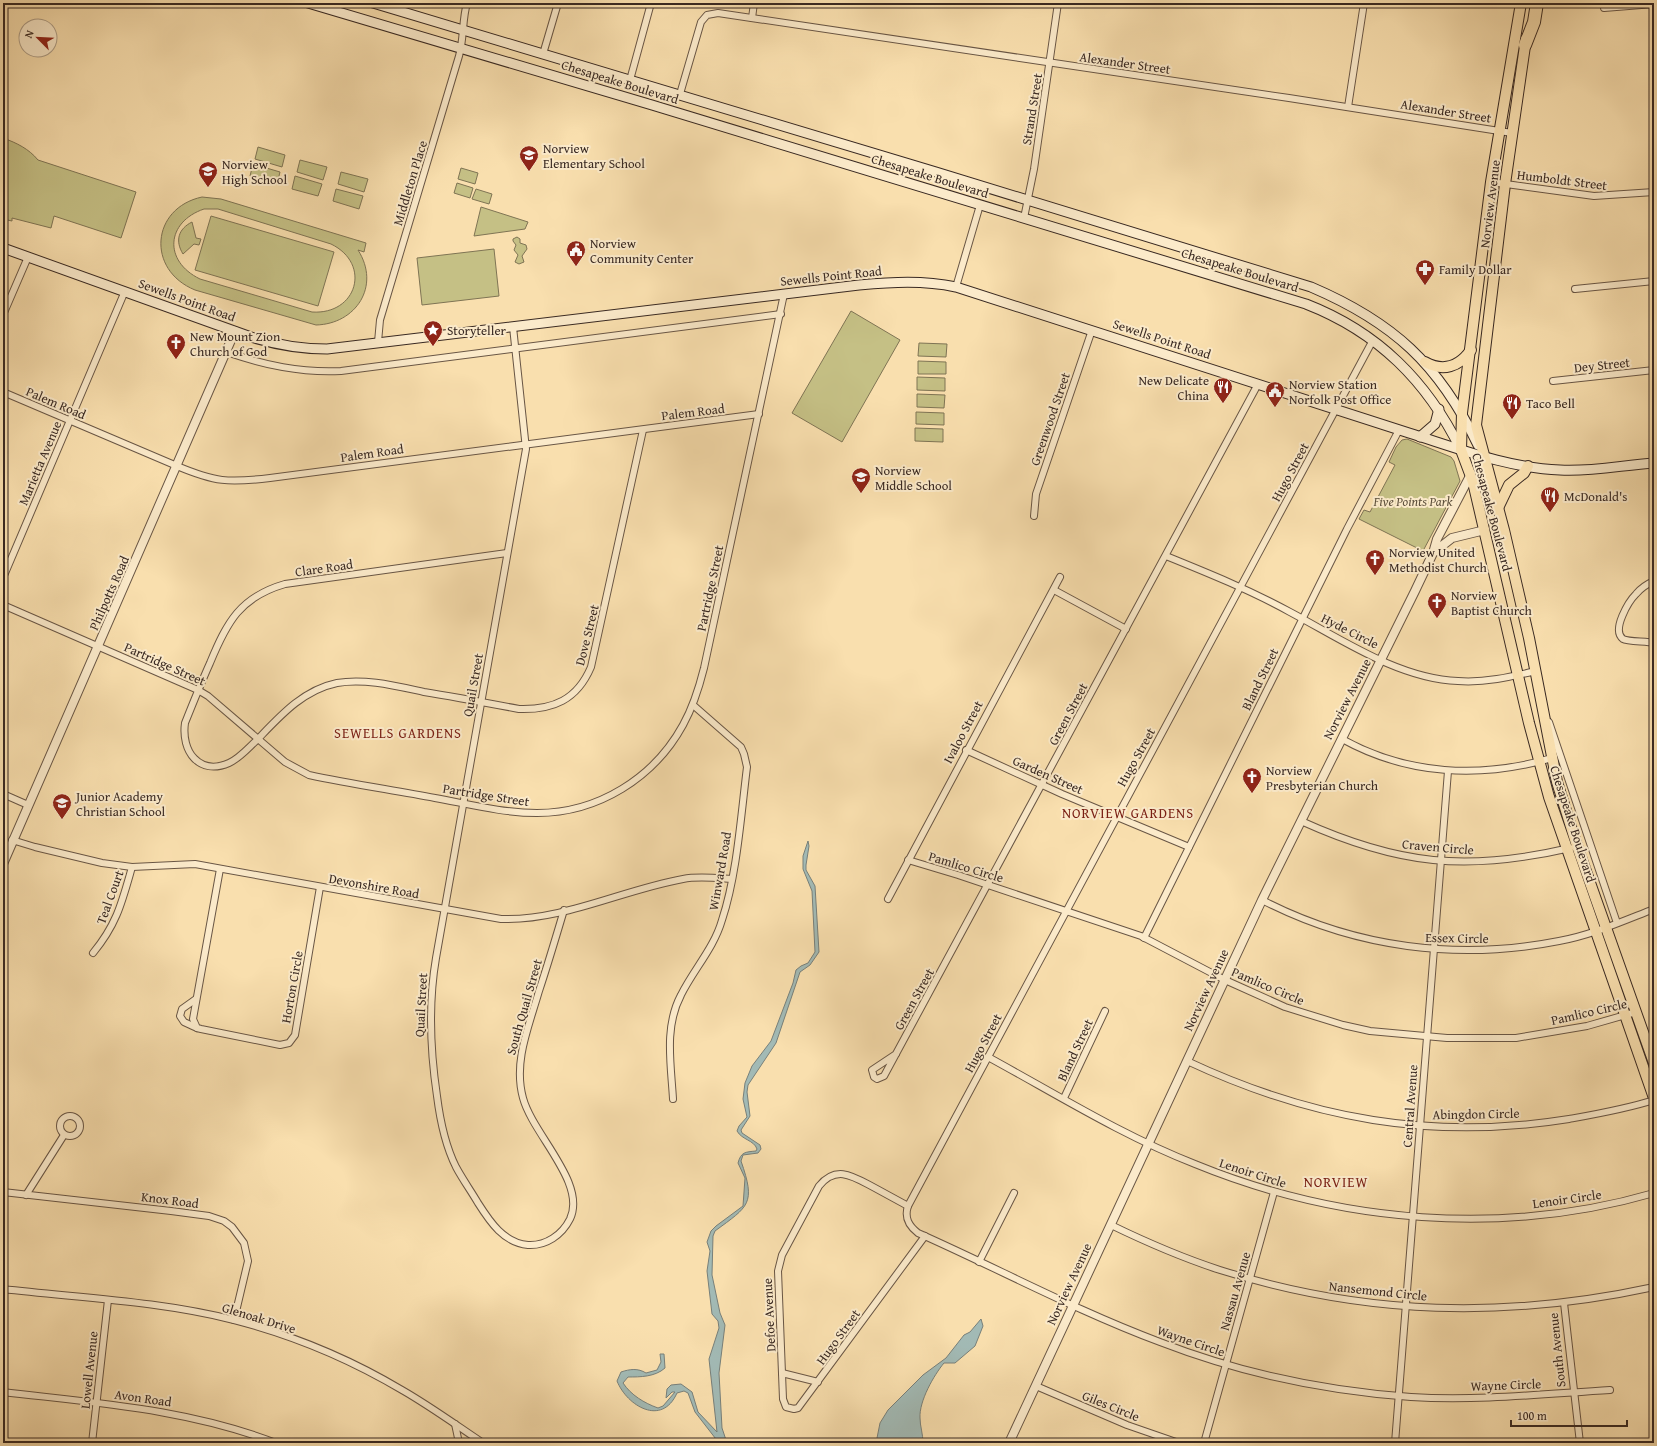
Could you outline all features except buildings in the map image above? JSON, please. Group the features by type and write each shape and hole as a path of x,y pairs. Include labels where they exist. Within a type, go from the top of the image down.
{"highway":[{"path":"1525,44 1534,22 1537,3"}],"main road":[{"name":"Chesapeake Boulevard","path":"308,3 1306,304 1335,317 1373,340 1409,372 1439,410 1462,450 1485,530 1539,762 1567,849 1654,1099"},
{"name":"Chesapeake Boulevard","path":"373,3 680,94 1311,287 1336,297 1376,320 1409,346 1439,379 1462,413 1483,456 1498,508 1536,671 1552,758 1564,808 1654,1063"},
{"name":"Norview Avenue","path":"1462,450 1462,413 1491,182 1521,3"},
{"name":"Norview Avenue","path":"1483,456 1476,424 1476,412 1505,184 1531,3"},
{"name":"Sewells Point Road","path":"3,248 272,344 305,349 327,349 894,282 924,282 956,287 1483,456 1528,466 1559,470 1579,470 1654,463"},
{"path":"1306,304 1311,287"},
{"path":"1425,362 1434,366 1447,368 1461,361 1471,350"},
{"path":"1420,437 1435,424 1439,410"},
{"path":"1498,508 1509,486 1524,473 1528,466"}],"street":[{"name":"Middleton Place","path":"378,342 380,320 461,49 467,3"},
{"path":"543,54 558,3"},
{"path":"630,80 651,3"},
{"path":"752,18 754,3"},
{"name":"Strand Street","path":"1024,218 1034,169 1058,3"},
{"path":"1348,107 1364,3"},
{"path":"1604,8 1654,4"},
{"name":"Alexander Street","path":"680,94 691,52 704,17 714,13 1348,107 1512,133"},
{"name":"Humboldt Street","path":"1491,182 1594,196 1654,192"},
{"path":"956,287 980,205"},
{"path":"3,315 28,257"},
{"path":"1575,288 1654,281"},
{"name":"Marietta Avenue","path":"3,578 125,291"},
{"name":"Partridge Street","path":"3,605 198,690 208,696 285,762 309,775 516,812 538,813 576,808 598,801 626,787 653,765 676,737 693,705 704,668 781,314 784,294"},
{"path":"226,352 280,368 322,372 781,314"},
{"name":"Quail Street","path":"467,1184 456,1167 443,1130 431,1055 430,1024 432,983 526,445 513,326"},
{"name":"Greenwood Street","path":"1034,516 1036,494 1092,330"},
{"name":"Philpotts Road","path":"3,864 12,840 99,646 235,331"},
{"name":"Hugo Street","path":"908,1206 1373,340"},
{"name":"Dey Street","path":"1553,381 1654,370"},
{"name":"Green Street","path":"896,1054 1258,384"},
{"name":"Palem Road","path":"3,392 177,466 218,481 245,481 759,414"},
{"name":"Dove Street","path":"257,739 300,699 323,687 336,684 365,682 519,709 543,708 562,702 571,696 587,676 591,667 603,618 643,430"},
{"name":"Bland Street","path":"1144,938 1302,619 1399,430"},
{"name":"Norview Avenue","path":"1009,1443 1262,900 1381,660 1433,552 1437,539 1470,474"},
{"name":"Norview Avenue","path":"1433,552 1452,538 1485,530"},
{"name":"Clare Road","path":"257,739 236,759 220,765 206,765 190,755 184,742 183,733 185,723 198,690 229,622 247,602 268,589 285,584 508,553"},
{"name":"Hyde Circle","path":"1166,556 1241,587 1381,660 1414,673 1457,681 1492,680 1536,671"},
{"name":"Ivaloo Street","path":"888,899 966,750 1060,577"},
{"path":"1654,581 1643,587 1630,601 1625,610 1619,631 1620,635 1626,640 1654,643"},
{"path":"1054,590 1126,629"},
{"path":"1540,695 1617,923"},
{"name":"Winward Road","path":"673,1099 669,1049 673,1018 682,994 716,935 728,902 747,763 740,747 693,705"},
{"path":"1342,739 1373,754 1396,762 1448,771 1485,772 1539,762 1552,758"},
{"name":"Garden Street","path":"966,750 1042,785 1189,847"},
{"name":"Central Avenue","path":"1395,1443 1448,771"},
{"path":"3,794 28,805"},
{"name":"Craven Circle","path":"1301,821 1358,845 1407,857 1440,861 1464,862 1510,860 1577,846"},
{"name":"Devonshire Road","path":"12,840 57,853 102,863 132,867 183,864 220,869 445,910 515,920 564,910 683,878 731,879"},
{"name":"Pamlico Circle","path":"908,860 1067,910 1144,938 1225,980 1285,1007 1336,1023 1380,1032 1426,1037 1480,1039 1516,1038 1586,1026 1636,1012"},
{"name":"Teal Court","path":"93,953 104,940 116,920 132,867"},
{"path":"197,1028 193,1019 220,869"},
{"name":"Horton Circle","path":"196,999 182,1009 180,1016 184,1022 197,1028 280,1045 292,1040 296,1028 320,887"},
{"name":"Essex Circle","path":"1262,900 1295,916 1340,932 1382,943 1433,949 1508,949 1561,941 1606,928 1654,909"},
{"name":"South Quail Street","path":"467,1184 496,1228 507,1238 520,1244 539,1244 555,1238 567,1225 573,1211 574,1202 572,1187 534,1126 526,1109 521,1088 520,1074 522,1048 564,910"},
{"name":"Bland Street","path":"1064,1098 1105,1011"},
{"name":"Lenoir Circle","path":"988,1057 1148,1144 1219,1174 1274,1192 1335,1206 1413,1216 1487,1218 1535,1215 1577,1210 1654,1193"},
{"name":"Abingdon Circle","path":"1187,1062 1247,1088 1313,1109 1376,1122 1420,1126 1505,1126 1552,1122 1637,1106 1654,1099"},
{"path":"26,1195 64,1135"},
{"name":"Defoe Avenue","path":"818,1382 798,1408 790,1409 784,1403 778,1271 779,1263 819,1186 823,1181 834,1175 848,1174 908,1206"},
{"name":"Knox Road","path":"3,1192 171,1210 209,1216 224,1221 236,1230 244,1243 248,1261 234,1320"},
{"name":"Nassau Avenue","path":"1204,1443 1251,1279 1274,1192"},
{"path":"979,1262 1014,1193"},
{"name":"Wayne Circle","path":"908,1206 906,1216 910,1226 918,1233 1123,1328 1161,1343 1226,1364 1295,1381 1335,1388 1398,1395 1490,1398 1610,1390"},
{"name":"Nansemond Circle","path":"1111,1225 1199,1262 1251,1279 1334,1298 1406,1306 1463,1309 1511,1308 1564,1303 1654,1287"},
{"name":"Hugo Street","path":"782,1372 818,1382 925,1236"},
{"name":"Glenoak Drive","path":"3,1288 165,1307 234,1320 264,1329 333,1355 401,1389 483,1443"},
{"name":"Lowell Avenue","path":"92,1443 108,1300"},
{"name":"South Avenue","path":"1564,1303 1580,1443"},
{"name":"Giles Circle","path":"1036,1386 1127,1425 1179,1443"},
{"name":"Avon Road","path":"3,1392 155,1410 191,1416 276,1443"},
{"path":"455,1424 459,1443"}],"green space":[{"path":"3,138 22,147 38,160 136,192 121,238 54,216 51,228 12,218 12,221 3,219"},
{"path":"258,147 285,155 282,167 255,159"},
{"path":"300,160 327,167 323,180 297,172"},
{"path":"253,164 280,172 277,184 250,176"},
{"path":"461,168 478,173 475,184 458,179"},
{"path":"341,172 368,179 364,192 338,184"},
{"path":"295,176 322,184 318,196 292,189"},
{"path":"457,183 473,188 470,198 454,193"},
{"path":"336,189 363,196 359,209 333,201"},
{"path":"476,189 492,194 489,204 472,199"},
{"path":"202,197 221,199 366,243 364,252 358,250 364,264 367,277 361,301 343,318 330,323 316,325 195,290 179,281 168,269 162,255 161,240 164,226 172,213 185,203","holes":["204,209 218,209 331,244 344,253 352,263 355,275 354,287 349,297 340,305 327,311 312,312 200,279 188,271 180,262 175,252 174,242 176,232 182,223 191,215"]},
{"path":"481,207 528,222 525,229 474,236"},
{"path":"211,216 334,252 318,306 195,270"},
{"path":"192,222 196,238 201,239 199,245 194,244 183,254 179,244 179,236 184,228"},
{"path":"517,237 520,239 520,243 526,245 527,249 522,256 524,262 519,264 515,262 518,255 514,250 516,245 513,241 513,239"},
{"path":"494,249 499,296 422,305 417,258"},
{"path":"851,311 900,340 842,442 792,413"},
{"path":"919,343 947,344 946,357 918,356"},
{"path":"918,361 946,362 946,374 918,374"},
{"path":"917,377 945,378 945,391 917,390"},
{"path":"917,394 945,395 944,408 917,407"},
{"path":"916,412 944,413 944,425 916,424"},
{"path":"915,428 943,429 943,442 915,441"},
{"name":"Five Points Park","path":"1407,439 1451,457 1454,461 1460,481 1423,551 1359,519 1364,510 1370,512 1395,465 1389,462 1396,447 1402,440"}],"water":[{"path":"808,841 809,846 806,870 815,886 819,952 810,965 800,972 776,1043 748,1085 747,1092 750,1116 741,1130 742,1133 760,1145 761,1149 758,1153 743,1155 741,1161 748,1187 746,1203 736,1216 715,1231 713,1236 712,1275 720,1313 725,1325 719,1373 722,1428 727,1443 719,1443 695,1412 688,1393 684,1391 677,1393 671,1403 663,1409 654,1411 636,1405 628,1398 617,1381 621,1372 624,1371 637,1370 646,1373 657,1370 661,1362 660,1354 664,1354 665,1368 661,1371 647,1376 628,1377 623,1383 638,1398 658,1408 663,1406 675,1392 672,1392 666,1398 667,1389 671,1385 681,1384 692,1392 698,1412 717,1432 709,1359 719,1328 718,1321 712,1314 707,1271 710,1251 707,1242 711,1231 716,1226 743,1206 745,1178 738,1163 742,1155 746,1152 756,1151 757,1149 737,1131 739,1126 747,1117 743,1099 745,1083 752,1066 771,1041 793,983 796,970 808,963 815,952 812,891 803,869 803,856"},
{"path":"981,1319 983,1326 975,1346 955,1363 944,1363 928,1389 920,1411 923,1443 872,1443 877,1438 880,1423 888,1410 923,1375 946,1358 964,1335 970,1332"}],"place":[{"name":"Norview Elementary School","path":"529,172"},
{"name":"Norview High School","path":"208,188"},
{"name":"Norview Community Center","path":"576,267"},
{"name":"Family Dollar","path":"1425,286"},
{"name":"Storyteller","path":"433,347"},
{"name":"New Mount Zion Church of God","path":"176,360"},
{"name":"New Delicate China","path":"1223,404"},
{"name":"Norview Station Norfolk Post Office","path":"1275,408"},
{"name":"Taco Bell","path":"1512,420"},
{"name":"Norview Middle School","path":"861,494"},
{"name":"McDonald's","path":"1550,513"},
{"name":"Norview United Methodist Church","path":"1375,576"},
{"name":"Norview Baptist Church","path":"1437,619"},
{"name":"Norview Presbyterian Church","path":"1252,794"},
{"name":"Junior Academy Christian School","path":"62,820"}],"district":[{"name":"SEWELLS GARDENS","path":"398,733"},
{"name":"NORVIEW GARDENS","path":"1128,813"},
{"name":"NORVIEW","path":"1336,1182"}]}
